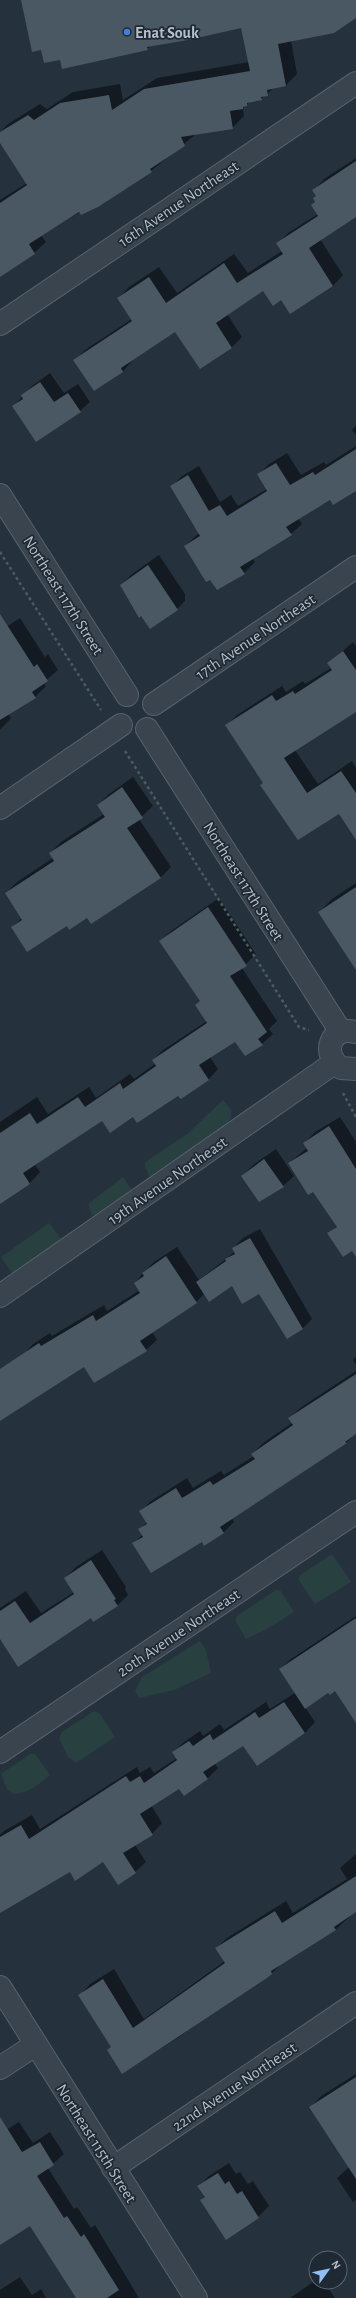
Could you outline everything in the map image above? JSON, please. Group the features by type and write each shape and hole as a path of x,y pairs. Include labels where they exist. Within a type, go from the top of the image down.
{"street":[{"name":"16th Avenue Northeast","path":"0,324 356,83"},
{"name":"Northeast 117th Street","path":"0,495 127,696"},
{"name":"17th Avenue Northeast","path":"154,704 356,567"},
{"path":"0,808 113,720 117,714 118,707 127,696 138,693 145,695 154,704 156,716 154,722 148,729 132,732 113,720"},
{"name":"Northeast 117th Street","path":"148,729 348,1032"},
{"path":"348,1032 335,1036 330,1046 331,1059 341,1068 356,1069"},
{"name":"19th Avenue Northeast","path":"0,1296 334,1063"},
{"name":"20th Avenue Northeast","path":"0,1752 356,1512"},
{"name":"Northeast 115th Street","path":"0,1987 35,2045 196,2298"},
{"name":"22nd Avenue Northeast","path":"113,2168 356,2003"},
{"path":"0,2068 35,2045"}],"path":[{"path":"0,552 113,720"},
{"path":"124,750 299,1027 309,1030 312,1035"},
{"path":"342,1089 343,1097 356,1117"}],"green space":[{"path":"223,1100 231,1110 231,1118 224,1128 163,1172 150,1178 145,1162 187,1134"},
{"path":"123,1177 132,1190 99,1215 92,1215 88,1204"},
{"path":"49,1223 62,1240 13,1275 1,1257"},
{"path":"332,1554 351,1582 315,1604 298,1579 300,1575"},
{"path":"276,1590 280,1590 294,1612 267,1629 246,1639 235,1620 237,1616"},
{"path":"200,1641 206,1650 211,1673 174,1690 139,1698 135,1691 142,1677"},
{"path":"94,1711 100,1714 115,1737 76,1763 68,1757 59,1738 62,1732"},
{"path":"30,1754 35,1754 50,1775 29,1790 14,1794 7,1789 1,1774"}],"building":[{"path":"21,0 356,0 356,18 334,33 278,44 286,86 267,90 268,96 261,97 262,100 247,103 247,106 243,107 243,109 230,111 233,129 181,137 185,146 150,169 152,172 98,207 81,215 79,212 29,244 35,254 0,277 0,203 27,185 0,143 0,132 28,115 34,120 60,103 109,95 112,110 144,89 250,71 241,28 188,40 147,47 148,50 62,69 60,60 44,63 41,50 32,52"},
{"path":"356,161 356,217 309,248 333,286 290,314 281,300 273,306 263,291 216,323 232,348 200,369 175,332 121,368 123,372 94,391 73,360 132,321 117,298 149,277 166,303 224,263 237,283 283,254 276,243 318,216 311,205 315,202 313,198 316,196 312,190"},
{"path":"40,382 54,402 68,393 81,412 36,442 12,406 23,399 21,395"},
{"path":"356,449 356,491 333,505 330,500 286,527 292,535 240,567 245,574 217,590 210,580 206,582 184,546 200,536 170,486 188,475 209,511 220,505 227,516 267,491 257,474 276,463 290,485 313,472 315,475"},
{"path":"148,565 178,610 150,629 141,616 139,618 120,585"},
{"path":"0,614 34,667 37,664 48,681 32,692 36,698 0,720"},
{"path":"343,651 356,670 356,712 284,758 307,793 341,771 356,793 356,840 339,814 298,840 260,785 263,783 225,725 272,695 276,701 293,691 295,694 332,670 327,663"},
{"path":"122,787 143,818 127,828 161,878 91,924 87,918 69,930 67,926 27,952 11,927 22,920 5,893 54,861 49,853 105,817 97,805"},
{"path":"356,887 356,970 318,912"},
{"path":"208,907 247,966 230,976 267,1032 258,1039 263,1045 245,1056 235,1042 199,1065 209,1080 181,1099 178,1096 137,1123 133,1117 110,1133 102,1121 23,1173 30,1184 0,1204 0,1133 30,1113 37,1124 78,1097 85,1107 120,1083 123,1089 156,1066 152,1060 207,1023 195,1005 200,1001 159,941"},
{"path":"329,1126 356,1169 356,1257 352,1251 343,1257 327,1233 337,1227 313,1192 308,1195 288,1163 308,1151 303,1143"},
{"path":"264,1159 284,1187 259,1202 241,1176"},
{"path":"250,1238 303,1329 287,1339 259,1294 242,1304 232,1286 209,1302 196,1282 226,1261 225,1259 235,1254 232,1248"},
{"path":"166,1256 197,1303 140,1341 147,1351 94,1383 84,1367 0,1421 0,1369 39,1343 41,1346 93,1315 96,1321 140,1293 134,1283 144,1276 142,1273"},
{"path":"356,1374 356,1434 345,1442 347,1443 220,1527 224,1533 204,1546 202,1542 151,1573 132,1543 143,1537 138,1529 147,1524 139,1511 176,1488 182,1498 210,1481 213,1485 255,1459 251,1454 293,1425 288,1418"},
{"path":"91,1560 116,1599 114,1600 118,1606 93,1622 91,1618 18,1667 0,1639 0,1611 15,1601 30,1623 74,1594 64,1578"},
{"path":"356,1618 356,1723 335,1691 330,1695 328,1693 305,1709 279,1669"},
{"path":"284,1702 305,1733 257,1766 243,1746 203,1772 208,1779 184,1796 179,1789 140,1814 153,1835 123,1853 136,1873 118,1885 103,1862 75,1881 70,1872 0,1913 0,1837 21,1825 29,1839 126,1776 130,1782 140,1776 144,1783 177,1760 172,1752 189,1741 193,1746 210,1734 213,1740 255,1712 259,1718"},
{"path":"356,1876 356,1912 334,1927 336,1930 271,1971 272,1974 267,1978 122,2074 107,2050 111,2047 78,1995 103,1979 133,2028 225,1963 215,1948 275,1911 282,1923"},
{"path":"356,2077 356,2179 309,2107"},
{"path":"0,2117 22,2152 40,2142 54,2165 37,2176 64,2218 67,2216 81,2237 84,2234 119,2290 107,2298 76,2298 30,2226 0,2245"},
{"path":"218,2173 225,2184 229,2181 237,2194 242,2191 259,2218 226,2240 200,2200 205,2197 197,2186"}],"place":[{"name":"Enat Souk","path":"127,32"}]}
